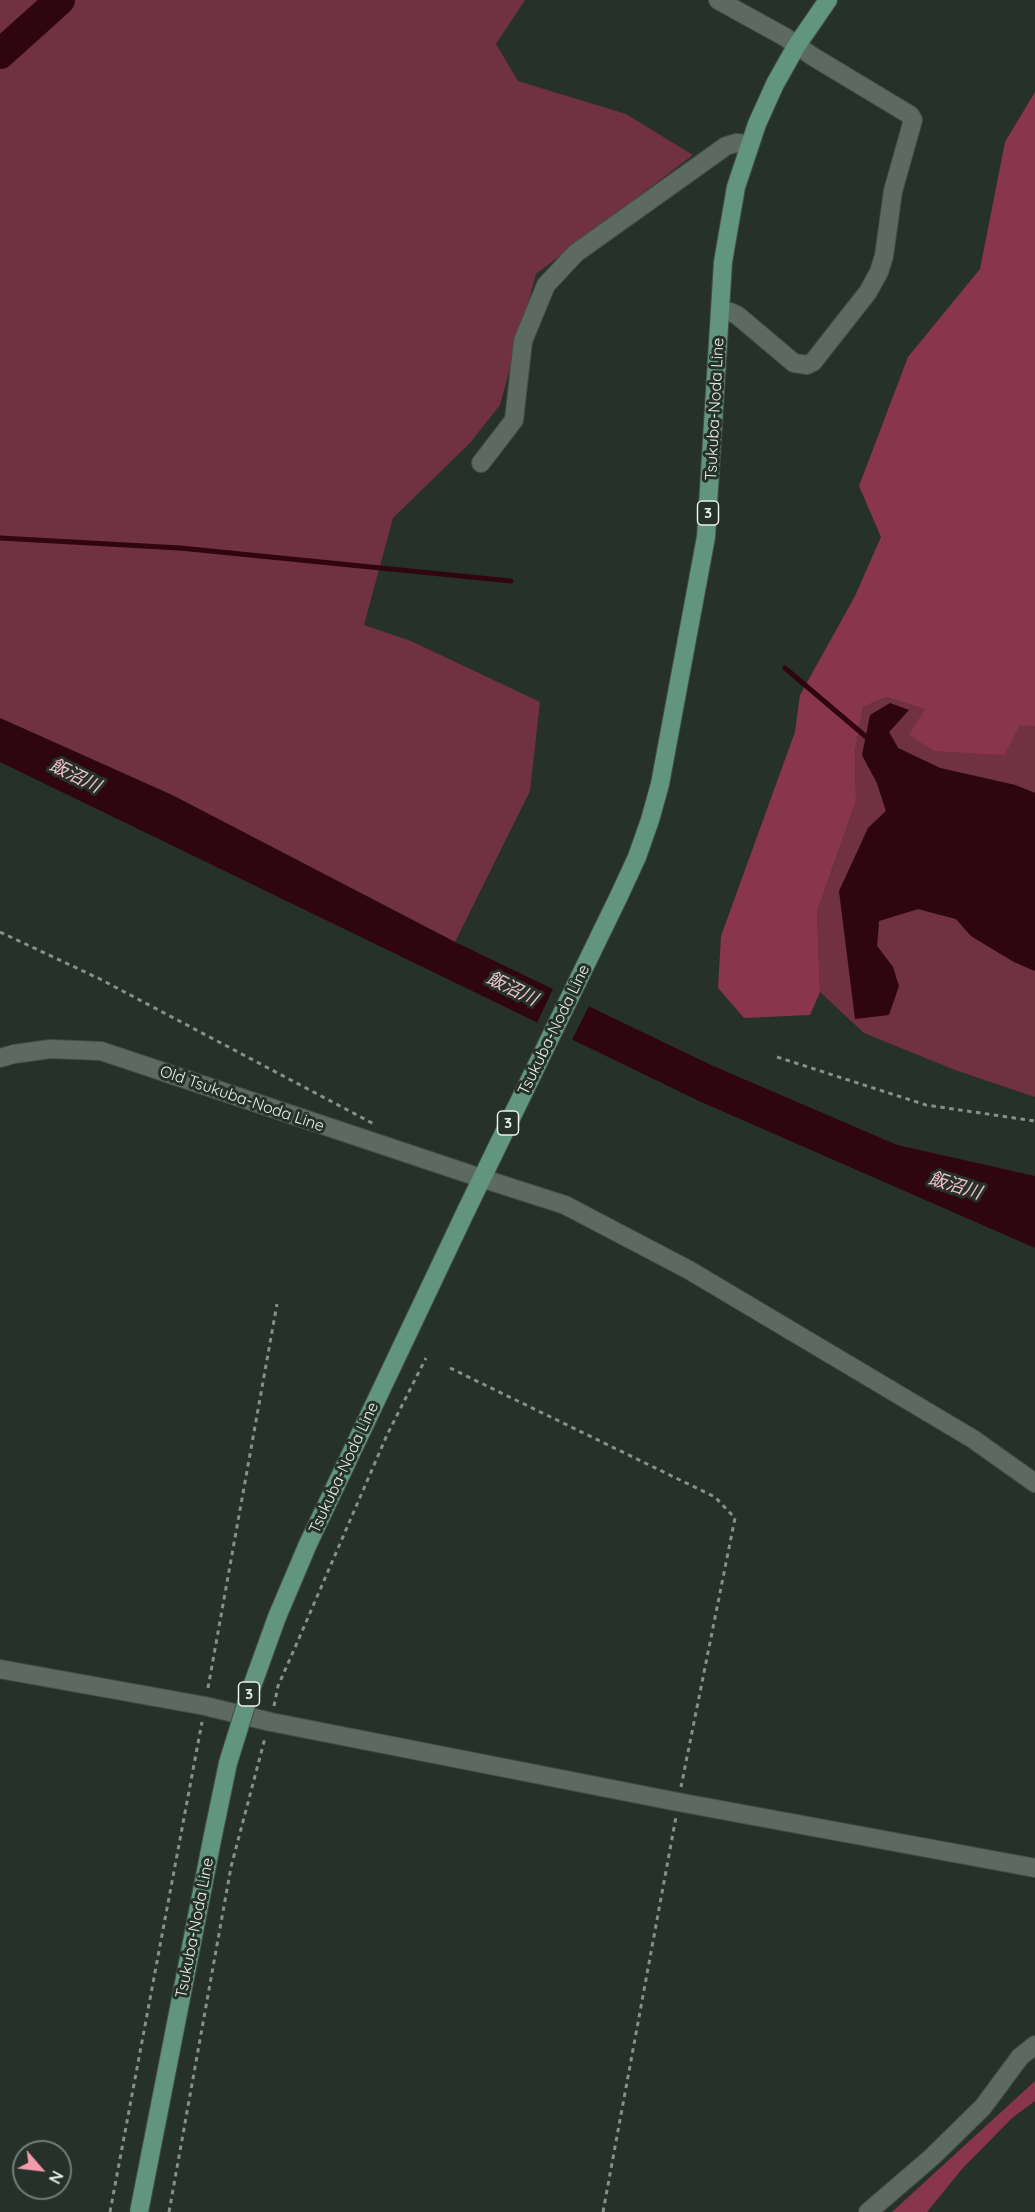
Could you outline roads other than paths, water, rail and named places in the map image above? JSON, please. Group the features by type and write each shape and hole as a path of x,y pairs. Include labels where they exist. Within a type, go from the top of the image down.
{"main road":[{"name":"Tsukuba-Noda Line","path":"139,2212 228,1763 277,1617 308,1544 480,1178 582,975 637,856 650,820 660,784 706,537 723,262 736,187 749,144 766,104 797,45 828,0"}],"street":[{"path":"718,0 797,45 913,120 893,191 881,264 868,292 813,362 807,365 794,363 737,315 720,311"},
{"path":"482,463 514,420 523,341 546,285 576,254 726,146 736,143 749,144"},
{"name":"Old Tsukuba-Noda Line","path":"0,1058 50,1050 101,1051 389,1149 565,1205 689,1269 974,1439"},
{"path":"974,1439 1035,1468"},
{"path":"974,1439 1035,1483"},
{"path":"0,1669 205,1706 271,1722 678,1802 1035,1868"},
{"path":"868,2212 932,2157 983,2107 1020,2057 1035,2045"}],"water":[{"path":"890,703 909,710 889,732 898,748 940,768 1015,785 1035,793 1035,971 1014,962 971,936 956,919 918,909 879,921 877,946 893,967 899,986 889,1015 855,1019 839,891 868,828 886,811 877,783 862,755 870,715"},
{"path":"0,718 172,795 455,942 711,1065 897,1145 1035,1176 1035,1248 699,1101 0,762"}],"waterway":[{"path":"0,54 60,0"},
{"name":"飯沼川","path":"0,538 180,548 511,581"},
{"name":"飯沼川","path":"785,668 871,741"}]}
